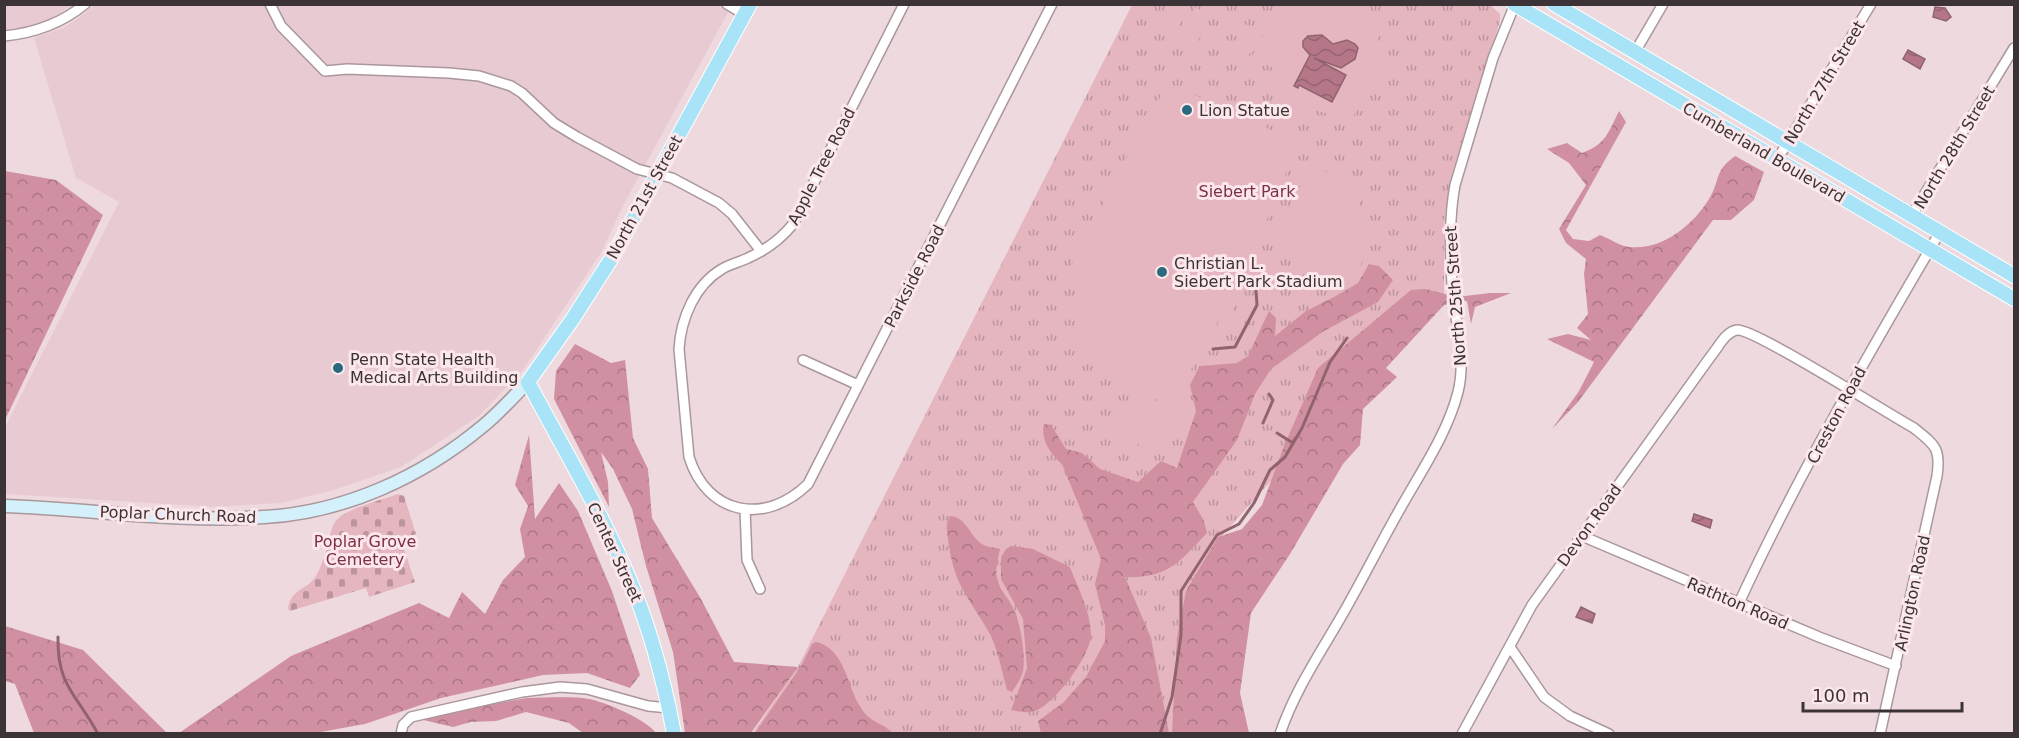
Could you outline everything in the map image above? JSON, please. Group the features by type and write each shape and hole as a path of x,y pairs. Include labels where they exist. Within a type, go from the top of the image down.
{"main road":[{"name":"Cumberland Boulevard","path":"1554,4 2014,276"},
{"name":"Cumberland Boulevard","path":"1514,5 2014,299"},
{"name":"North 21st Street","path":"528,382 588,296 613,255 747,9"},
{"name":"Center Street","path":"528,382 614,544 628,576 653,643 674,734"}],"street":[{"path":"4,36 28,33 47,27 69,16 85,4"},
{"path":"270,4 281,26 325,71 347,69 416,71 479,76 494,80 522,93 554,123 637,170 672,178 711,198 726,208 761,251"},
{"path":"727,4 747,9"},
{"name":"Apple Tree Road","path":"745,509 728,505 714,497 704,487 693,468 686,436 680,336 690,306 704,284 722,269 761,251 785,234 799,214 904,4"},
{"name":"Parkside Road","path":"745,509 766,509 778,506 808,484 1052,4"},
{"path":"1635,52 1663,4"},
{"name":"North 27th Street","path":"1778,160 1871,4"},
{"name":"North 25th Street","path":"1280,734 1287,713 1426,464 1452,411 1458,391 1461,355 1452,285 1450,224 1452,204 1455,185 1493,58 1514,5"},
{"name":"North 28th Street","path":"1912,215 2014,48"},
{"name":"Creston Road","path":"1739,603 1848,390 1940,232"},
{"name":"Devon Road","path":"1462,734 1532,605 1725,338 1734,330 1746,331 1848,390"},
{"path":"803,360 858,385"},
{"name":"Poplar Church Road","path":"4,507 235,519 299,513 338,504 405,478 449,451 484,426 528,382"},
{"name":"Arlington Road","path":"1848,390 1914,428 1933,443 1939,459 1880,734"},
{"path":"745,509 747,560 760,590"},
{"name":"Rathton Road","path":"1581,536 1856,652 1896,666"},
{"path":"1510,647 1544,697 1570,716 1609,734"},
{"path":"401,734 404,725 411,717 560,687 587,689 648,706 669,708"}],"shaded area":[{"path":"5,4 72,5 50,19 29,26 5,30"},
{"path":"94,5 732,5 623,206 602,251 523,370 479,416 401,467 331,491 281,503 214,507 5,494 4,429 119,202 76,178 34,38 63,28"}],"green space":[{"path":"1351,4 1378,23 1380,35 1373,51 1391,61 1380,79 1374,83 1365,102 1348,121 1298,104 1286,97 1277,89 1272,80 1273,68 1252,56 1281,5"},
{"name":"Siebert Park","path":"1489,4 1500,14 1500,21 1451,177 1444,223 1444,299 1287,463 1220,538 1189,733 752,734 799,665 1132,5"},
{"path":"1170,5 1190,5 1173,38 1157,30"},
{"path":"1195,7 1211,15 1194,49 1178,41"},
{"path":"1245,24 1261,32 1246,60 1230,51"},
{"name":"Christian L. Siebert Park Stadium","path":"1185,91 1239,114 1243,113 1253,121 1293,141 1296,153 1278,189 1275,204 1252,248 1253,253 1250,258 1258,262 1225,325 1218,321 1216,327 1213,326 1173,405 1184,411 1163,449 1157,446 1154,452 1114,432 1134,391 1157,402 1139,439 1159,401 1135,388 1125,385 1123,389 1108,380 1087,358 1077,332 1079,302 1085,286 1073,280 1074,276 1070,273 1072,270 1070,268 1154,105 1167,94 1183,94"},
{"path":"1619,111 1626,122 1566,230 1573,239 1589,241 1600,235 1626,247 1654,244 1676,234 1695,218 1713,192 1723,167 1735,156 1764,172 1754,200 1731,220 1713,220 1578,402 1552,429 1579,391 1594,362 1547,339 1568,334 1591,340 1577,328 1588,314 1584,274 1586,259 1566,243 1559,229 1586,185 1569,163 1547,149 1567,143 1582,153 1590,150 1605,137"},
{"path":"1311,163 1338,179 1357,198 1368,224 1367,249 1355,280 1348,285 1282,250 1276,236"},
{"path":"5,171 56,180 103,215 5,420"},
{"path":"1369,264 1379,266 1393,280 1378,302 1324,331 1271,369 1255,394 1237,440 1193,502 1204,521 1207,533 1181,560 1163,571 1140,577 1125,577 1151,638 1169,733 1041,733 1038,721 1064,702 1086,677 1105,641 1105,625 1095,584 1101,559 1062,464 1050,451 1045,441 1044,424 1051,425 1066,449 1082,453 1100,469 1138,482 1161,461 1177,468 1196,411 1190,385 1200,366 1237,363 1248,356 1269,311 1276,318 1275,336 1306,311 1358,283"},
{"path":"1425,289 1446,294 1448,298 1511,293 1475,307 1471,324 1467,301 1444,305 1386,368 1397,377 1363,409 1360,445 1343,464 1290,554 1251,613 1240,693 1249,733 1172,734 1177,638 1186,591 1218,537 1242,529 1262,505 1284,446 1318,368 1411,290"},
{"path":"575,344 611,363 625,360 633,438 648,469 652,518 701,599 734,662 798,667 751,733 685,733 673,652 646,566 632,509 613,469 601,452 608,482 609,507 554,399 556,371"},
{"path":"529,435 535,519 559,483 578,511 612,591 640,675 630,688 587,673 543,675 441,698 365,724 315,733 179,733 291,656 419,603 449,618 462,592 485,614 503,580 525,557 520,529 528,506 515,485"},
{"name":"Poplar Grove Cemetery","path":"398,494 404,496 416,534 401,540 415,582 369,597 366,588 290,611 288,609 292,598 317,574 331,531 339,517 354,509"},
{"path":"950,516 961,520 982,544 1000,549 997,577 1000,588 1015,612 1023,647 1023,671 1012,692 1007,690 991,636 957,577 947,533"},
{"path":"1011,546 1033,549 1070,567 1083,599 1091,634 1090,643 1072,676 1046,704 1036,711 1029,712 1011,710 1027,668 1023,619 1001,579 1001,557"},
{"path":"5,626 83,650 167,733 34,733 15,684 5,681"},
{"path":"816,642 826,646 839,660 864,713 893,733 755,733 801,666 812,644"},
{"path":"527,698 589,699 635,717 656,733 583,733 569,723 526,712 496,721 471,722 453,727 419,719"}],"water":[{"path":"1935,7 1945,8 1951,17 1946,21 1933,17"},
{"path":"1322,35 1333,44 1347,40 1358,48 1355,59 1341,68 1314,58 1346,75 1332,102 1299,85 1298,88 1294,86 1310,55 1303,47 1303,41 1308,36"},
{"path":"1908,50 1925,59 1920,69 1903,59"},
{"path":"1694,514 1712,520 1710,528 1692,521"},
{"path":"1581,607 1595,614 1592,623 1576,617"}],"waterway":[{"path":"1213,349 1235,347 1257,305 1256,291"},
{"path":"1160,734 1172,697 1181,635 1181,591 1217,535 1239,524 1254,503 1270,470 1285,457 1302,428 1330,362 1347,338"},
{"path":"1263,423 1273,400 1269,394"},
{"path":"1277,433 1293,443"},
{"path":"58,637 61,668 65,679 98,734"}],"place":[{"name":"Lion Statue","path":"1187,110"},
{"name":"Christian L. Siebert Park Stadium","path":"1162,272"},
{"name":"Penn State Health Medical Arts Building","path":"338,368"}]}
